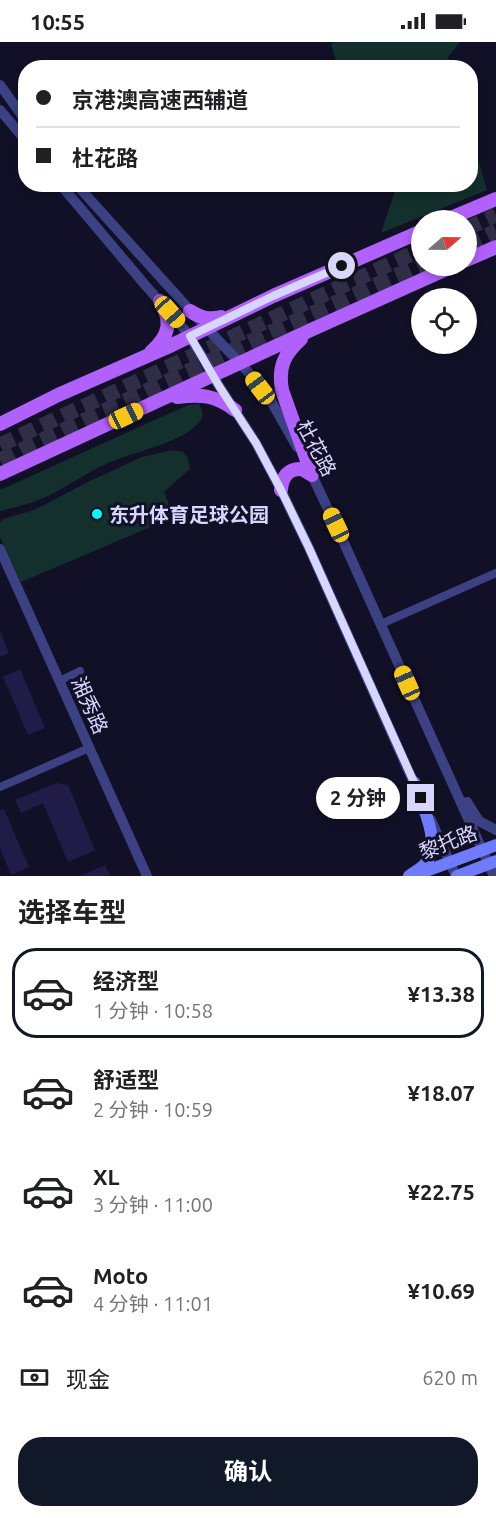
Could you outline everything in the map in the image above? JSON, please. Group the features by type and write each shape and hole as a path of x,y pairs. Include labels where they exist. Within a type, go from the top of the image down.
{"main road":[{"path":"470,210 496,199"},
{"path":"0,424 58,395 411,236"},
{"path":"477,255 494,248"},
{"path":"0,474 431,276"},
{"path":"144,357 164,338 168,327 167,315 160,301"},
{"path":"190,311 209,319 238,313"},
{"path":"312,475 280,379 282,364 290,350 313,329"},
{"path":"160,400 202,395 220,399 235,410"},
{"path":"281,490 284,478 292,470 302,469 312,475"},
{"path":"411,876 426,864 432,847 430,825 414,782"},
{"name":"黎托路","path":"411,876 496,845"},
{"name":"黎托路","path":"457,876 493,867"}],"street":[{"path":"0,85 18,110"},
{"path":"0,110 18,131"},
{"path":"67,192 190,336 256,443 309,548 457,876"},
{"name":"杜花路","path":"83,192 240,363 271,401 312,475 482,850 493,867"},
{"name":"湘秀路","path":"0,549 59,681 141,876"},
{"name":"湘秀路","path":"0,564 147,876"},
{"path":"381,624 496,573"},
{"path":"59,681 80,671"},
{"path":"0,787 87,749"},
{"path":"442,761 452,773 478,821 496,830"}],"green space":[{"path":"335,42 460,42 448,57 449,60 336,60 331,44"},
{"path":"478,159 487,190 438,210 411,210 411,221 381,233 395,192 478,192"},
{"path":"199,404 202,419 183,435 105,465 43,498 0,511 0,490 188,405"},
{"name":"东升体育足球公园","path":"173,450 183,452 188,458 190,469 164,492 174,517 21,582 0,537 0,522 3,519 34,510 142,457"}],"building":[{"path":"0,631 9,653 0,657"},
{"path":"20,669 45,728 28,735 3,677"},
{"path":"57,783 68,785 95,850 68,862 43,803 21,813 15,800"},
{"path":"4,809 29,867 11,875 0,848 0,810"},
{"path":"105,865 110,876 79,876 92,871"}],"tunnel":[{"path":"477,224 496,215"},
{"path":"477,239 496,231"},
{"path":"0,445 411,254"},
{"path":"0,460 271,332 411,269"}],"place":[{"name":"东升体育足球公园","path":"97,514"}],"route":[{"path":"342,266 190,336 256,443 281,490 421,798"}]}
